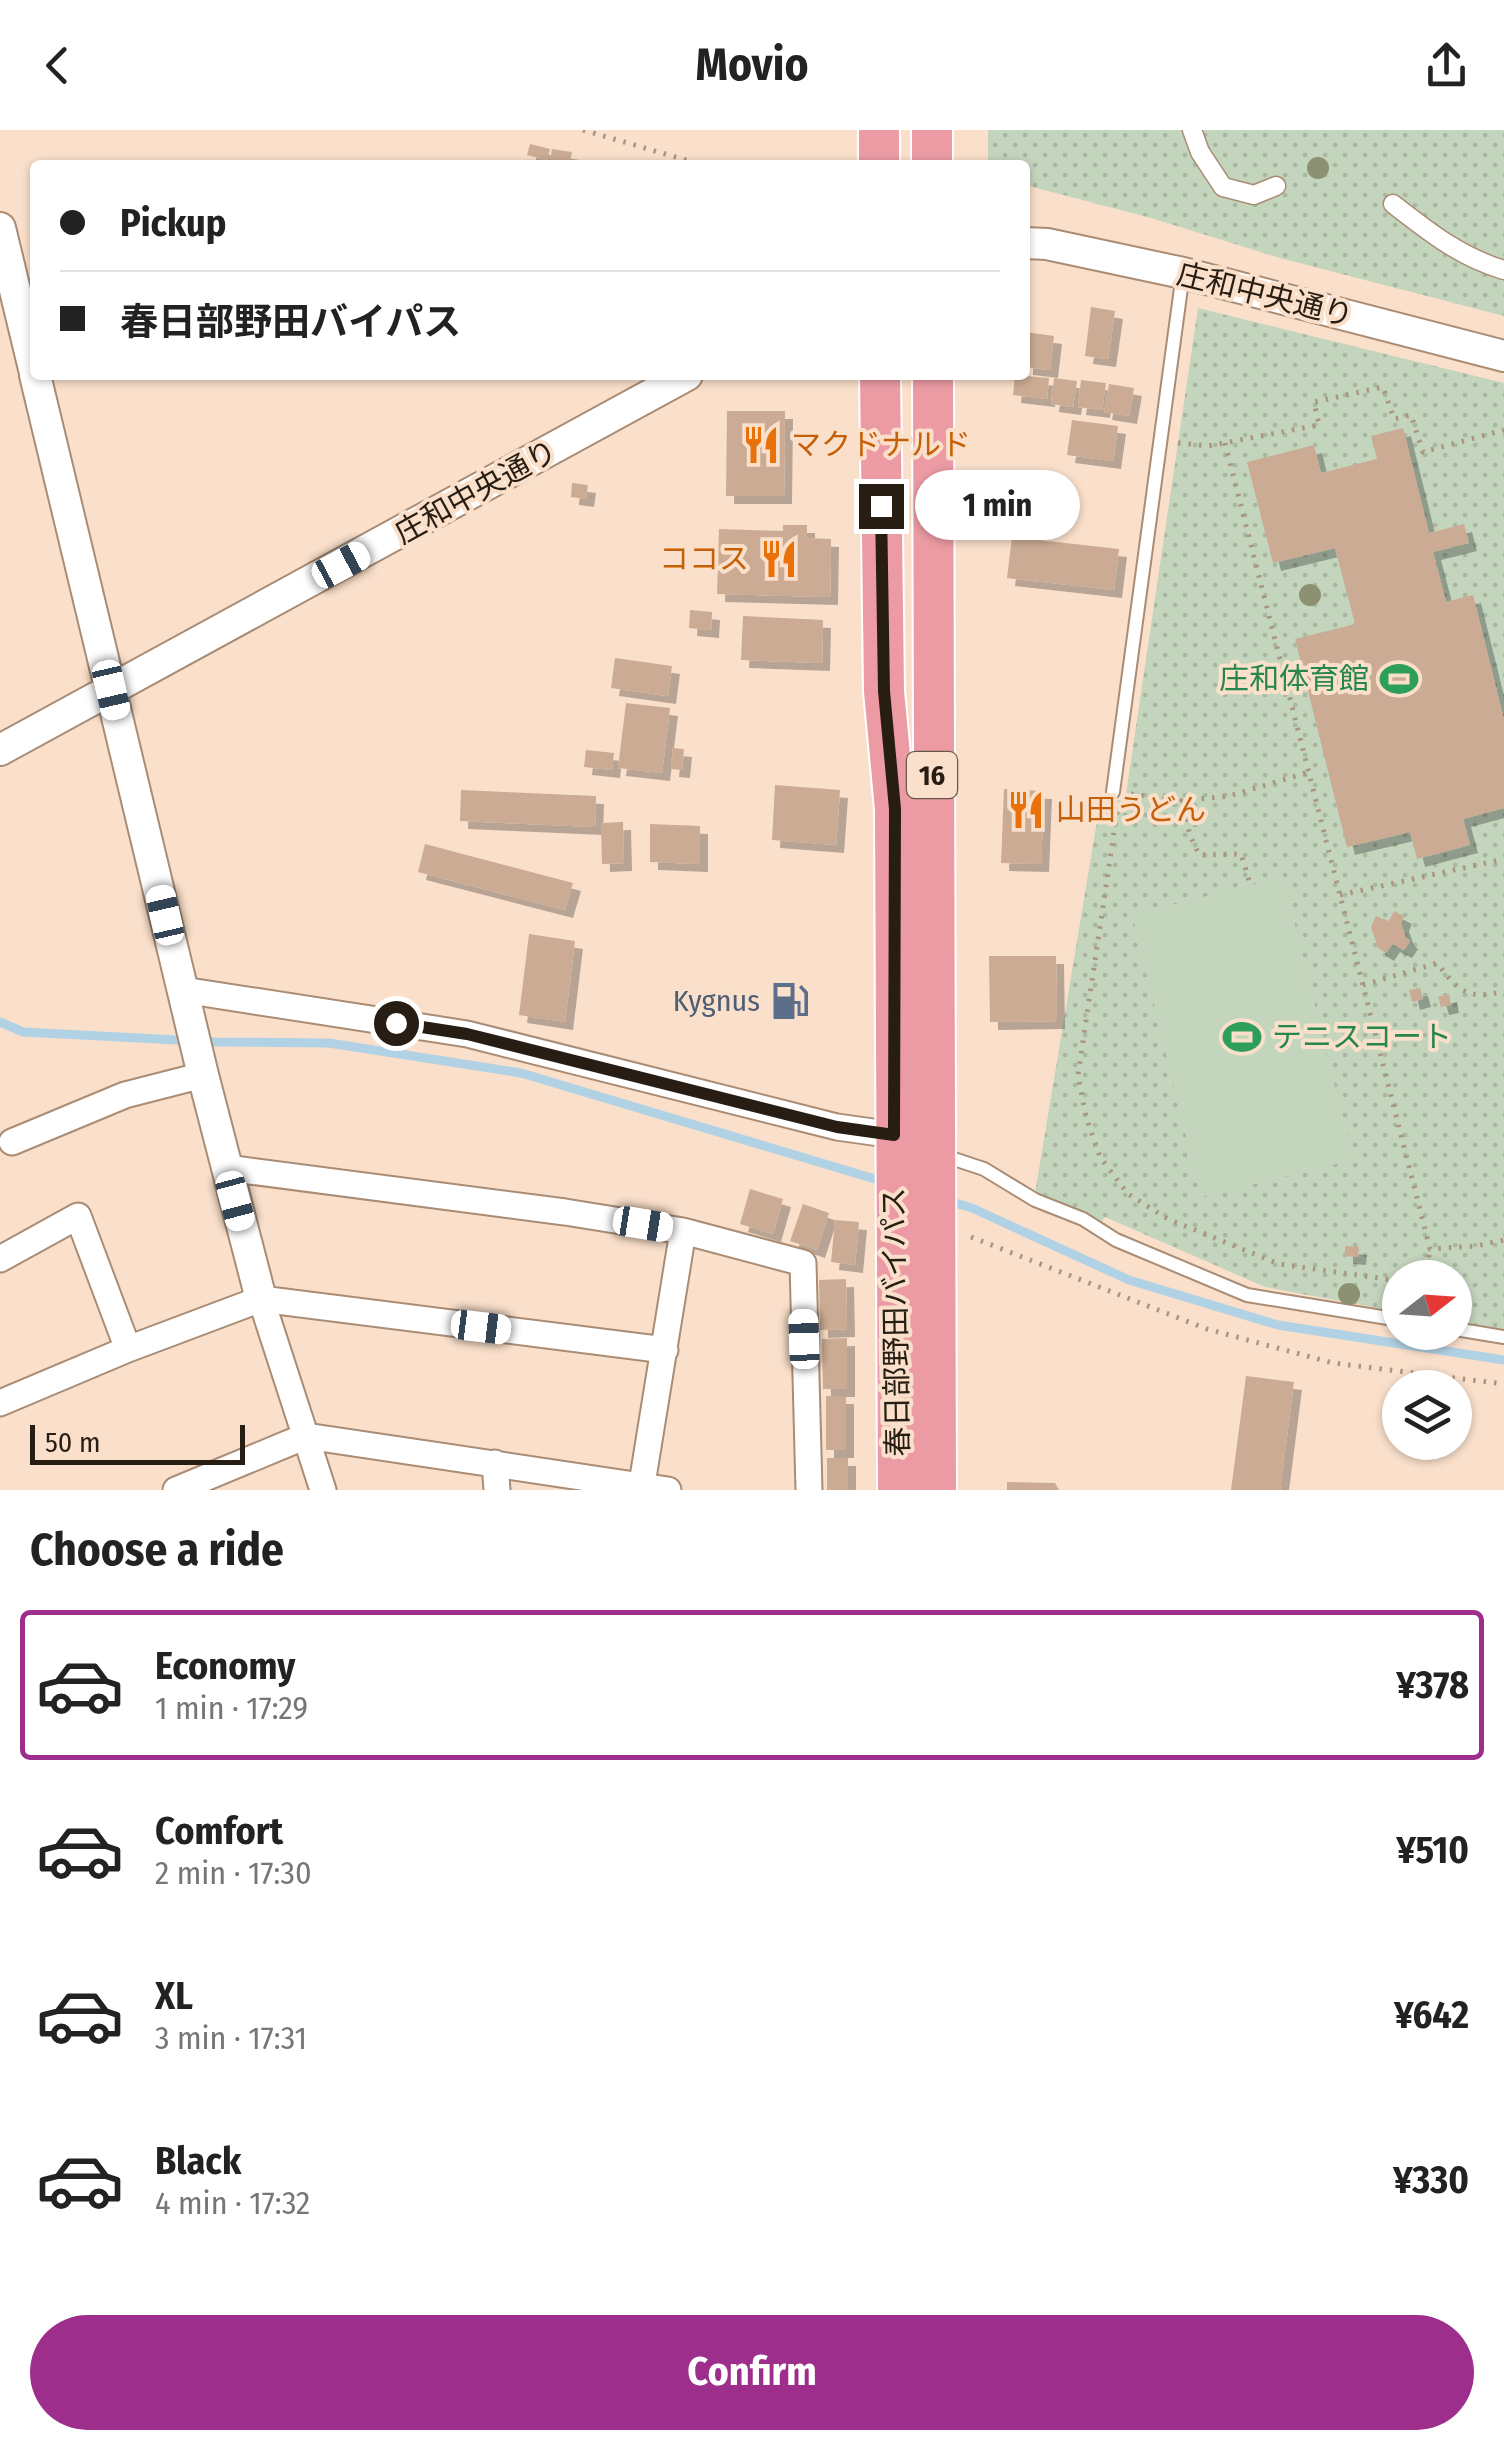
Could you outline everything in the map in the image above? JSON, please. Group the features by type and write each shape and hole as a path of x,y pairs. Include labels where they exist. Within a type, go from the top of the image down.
{"highway":[{"path":"879,130 879,160"},
{"path":"932,130 932,160"},
{"name":"春日部野田バイパス","path":"880,380 884,691 895,809 898,1490"},
{"name":"春日部野田バイパス","path":"933,380 935,1164 953,1239 936,1490"}],"street":[{"path":"1192,130 1200,152 1224,187 1254,194 1276,186"},
{"path":"1393,204 1443,243 1476,262 1504,270"},
{"path":"0,228 30,353"},
{"name":"庄和中央通り","path":"1030,242 1183,274 1504,356"},
{"path":"36,380 202,1075 260,1299 323,1490"},
{"name":"庄和中央通り","path":"0,750 678,380"},
{"path":"183,990 467,1034 837,1127 894,1148"},
{"path":"12,1142 125,1095 202,1075"},
{"path":"227,1168 682,1231 803,1263 808,1490"},
{"path":"0,1259 78,1216 128,1349"},
{"path":"641,1487 682,1231"},
{"path":"0,1403 260,1299 665,1350"},
{"path":"176,1490 306,1436 668,1490"},
{"path":"495,1463 497,1490"}],"lane":[{"path":"1117,797 1183,274"},
{"path":"935,1164 984,1169 1116,1240 1247,1295 1382,1317"},
{"path":"1472,1332 1504,1337"}],"path":[{"path":"582,130 685,160"},
{"path":"1178,443 1208,446 1319,425 1314,402 1383,388 1394,419 1412,415 1422,452 1504,430"},
{"path":"1225,443 1430,1249 1428,1260"},
{"path":"1309,772 1229,796 1181,801 1117,797 1078,1075 1086,1117 1100,1157 1128,1194 1168,1219 1279,1264 1382,1279"},
{"path":"1181,801 1199,855 1241,854 1249,880"},
{"path":"1340,895 1504,859"},
{"path":"1363,985 1437,963 1456,988 1481,998 1504,991"},
{"path":"953,1239 1207,1329 1332,1363 1504,1384"},
{"path":"1430,1249 1504,1240"}],"green space":[{"path":"988,130 1504,130 1504,316 1280,258 1030,186 1030,160 988,160"},
{"path":"1198,308 1504,383 1504,1329 1472,1324 1472,1260 1382,1260 1382,1309 1265,1287 1105,1217 1101,1223 1035,1193 1101,797 1125,801"},
{"name":"テニスコート","path":"1283,877 1353,1160 1201,1197 1132,915"}],"building":[{"path":"530,144 550,149 547,160 527,155"},
{"path":"552,149 572,152 571,160 550,160"},
{"path":"1091,307 1115,311 1108,359 1085,356"},
{"path":"1030,333 1054,336 1050,370 1030,368"},
{"path":"1049,378 1047,399 1013,395 1014,380"},
{"path":"1054,378 1077,381 1073,407 1051,404"},
{"path":"1081,380 1106,383 1102,410 1078,407"},
{"path":"1109,384 1134,388 1129,416 1104,412"},
{"path":"727,411 785,411 784,496 726,496"},
{"path":"1072,420 1118,426 1113,461 1067,455"},
{"name":"庄和体育館","path":"1403,428 1429,533 1464,524 1469,543 1433,552 1446,602 1473,595 1504,720 1504,808 1463,819 1470,845 1417,859 1410,832 1347,847 1295,639 1355,624 1335,548 1273,563 1247,462 1314,445 1321,473 1377,459 1371,436"},
{"path":"572,483 588,485 586,499 571,497"},
{"path":"783,525 807,525 807,538 831,539 830,597 717,594 719,529 783,531"},
{"path":"1012,537 1119,549 1114,590 1007,578"},
{"path":"690,610 712,612 711,630 689,628"},
{"path":"743,616 823,620 822,663 741,660"},
{"path":"615,658 672,666 668,696 611,688"},
{"path":"626,703 670,708 662,773 618,768"},
{"path":"673,748 684,749 682,770 671,769"},
{"path":"586,750 614,753 612,770 584,767"},
{"path":"775,785 840,790 836,845 772,840"},
{"path":"1004,789 1044,791 1041,864 1001,863"},
{"path":"461,790 596,796 595,827 460,821"},
{"path":"623,822 624,863 602,864 601,823"},
{"path":"650,824 700,826 700,864 650,862"},
{"path":"425,844 573,883 565,910 418,872"},
{"path":"1394,911 1404,916 1401,923 1410,941 1404,950 1392,944 1386,953 1378,948 1371,927 1376,916 1389,921"},
{"path":"529,934 575,941 565,1022 519,1015"},
{"path":"989,956 1056,956 1057,1021 990,1022"},
{"path":"1420,988 1423,999 1412,1002 1409,990"},
{"path":"1449,994 1451,1005 1441,1007 1438,997"},
{"path":"750,1189 783,1199 773,1234 740,1224"},
{"path":"803,1204 829,1213 817,1250 790,1241"},
{"path":"835,1220 859,1222 855,1265 831,1262"},
{"path":"1345,1246 1359,1247 1358,1257 1345,1256"},
{"path":"846,1279 847,1329 820,1330 819,1280"},
{"path":"847,1338 847,1389 823,1389 822,1339"},
{"path":"1246,1376 1294,1382 1280,1490 1231,1490"},
{"path":"826,1396 846,1396 846,1450 826,1450"},
{"path":"827,1458 848,1458 848,1490 827,1490"},
{"path":"1007,1482 1055,1483 1059,1490 1007,1490"}],"waterway":[{"path":"0,1022 23,1032 216,1042 329,1043 521,1073 885,1182"},
{"path":"948,1201 972,1208 1129,1280 1278,1325 1504,1360"}],"place":[{"name":"マクドナルド","path":"761,445"},
{"name":"ココス","path":"779,559"},
{"name":"庄和体育館","path":"1399,679"},
{"name":"山田うどん","path":"1026,810"},
{"name":"Kygnus","path":"790,1001"},
{"name":"テニスコート","path":"1242,1037"}],"route":[{"path":"396,1023 467,1034 837,1127 894,1135 895,809 884,691 881,506"}]}
